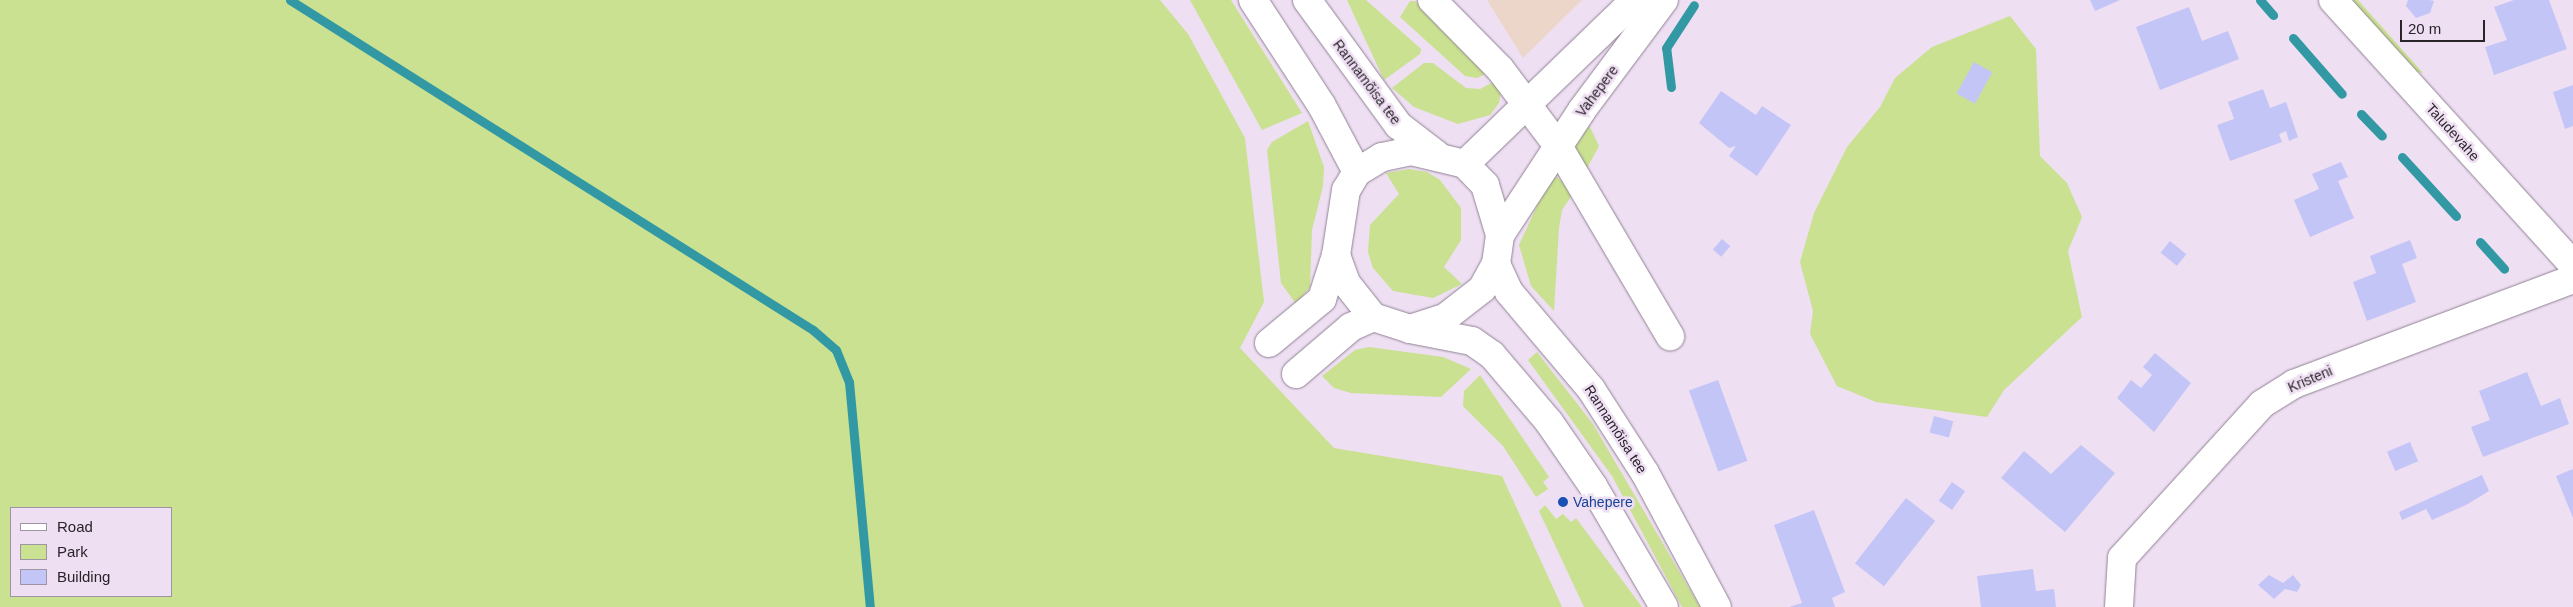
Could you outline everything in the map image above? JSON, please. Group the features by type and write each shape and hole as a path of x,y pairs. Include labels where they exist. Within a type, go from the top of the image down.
{"street":[{"path":"1253,0 1322,106 1357,172"},
{"name":"Rannamõisa tee","path":"1307,0 1398,125 1437,154"},
{"path":"1432,0 1500,69 1558,146 1670,336"},
{"path":"1465,164 1526,103 1635,0"},
{"name":"Vahepere","path":"1500,235 1558,146 1664,0"},
{"name":"Taludevahe","path":"2333,0 2573,265"},
{"path":"1269,343 1322,299 1336,255 1337,224 1346,190 1357,172 1382,157 1411,151 1437,154 1465,164 1485,185 1500,235 1496,264 1482,289 1465,305 1446,318 1410,329"},
{"path":"1336,255 1346,283 1373,317 1410,329 1472,341 1492,355 1549,422 1593,486 1664,607"},
{"name":"Rannamõisa tee","path":"1496,264 1509,292 1591,389 1645,474 1716,607"},
{"name":"Kristeni","path":"2119,607 2122,558 2262,404 2294,384 2573,279"},
{"path":"1296,374 1351,327 1373,317"}],"shaded area":[{"path":"1487,0 1582,0 1523,58"}],"green space":[{"path":"0,0 1160,0 1188,34 1245,138 1264,302 1240,348 1334,448 1502,476 1562,607 0,607"},
{"path":"1190,0 1231,0 1302,113 1262,130"},
{"path":"1347,0 1366,0 1421,49 1420,54 1384,80"},
{"path":"2345,0 2358,0 2423,73 2407,70"},
{"path":"1410,1 1415,1 1488,73 1477,78 1465,76 1400,17"},
{"path":"2010,16 2036,49 2040,156 2067,183 2082,217 2068,251 2082,317 2004,390 1987,417 1876,402 1837,386 1810,334 1813,311 1800,262 1814,213 1847,147 1880,107 1895,78 1932,47"},
{"path":"1424,63 1433,63 1466,88 1480,89 1495,81 1501,92 1499,103 1490,115 1458,124 1414,107 1392,88"},
{"path":"1308,121 1324,167 1323,186 1312,230 1310,287 1296,304 1281,283 1267,150 1272,142"},
{"path":"1589,125 1599,146 1585,172 1574,145"},
{"path":"1409,169 1427,172 1440,180 1461,208 1461,240 1444,267 1462,284 1433,298 1393,291 1373,268 1368,252 1370,225 1399,194 1386,173"},
{"path":"1557,177 1574,192 1562,210 1559,228 1554,311 1531,286 1519,245 1549,180"},
{"path":"1369,347 1443,357 1471,369 1441,397 1351,393 1334,388 1322,376 1355,350"},
{"path":"1537,352 1593,424 1700,607 1682,607 1612,476 1528,360"},
{"path":"1480,375 1549,477 1543,482 1548,489 1536,497 1503,446 1463,406 1464,391"},
{"path":"1545,505 1556,519 1563,514 1571,522 1576,518 1642,607 1584,607 1539,511"}],"building":[{"path":"2090,0 2120,0 2095,11"},
{"path":"2408,0 2434,1 2430,13 2416,18 2406,6"},
{"path":"2514,0 2549,0 2567,49 2494,75 2485,47 2507,40 2494,7"},
{"path":"2189,7 2202,41 2228,31 2239,59 2160,90 2136,27"},
{"path":"1974,62 1992,72 1975,104 1957,93"},
{"path":"2573,85 2573,126 2565,129 2553,92"},
{"path":"2263,89 2270,108 2286,102 2298,137 2289,141 2286,131 2279,134 2282,142 2230,161 2217,125 2234,119 2228,102"},
{"path":"1721,91 1756,115 1762,106 1791,125 1757,176 1729,156 1736,146 1729,148 1699,123"},
{"path":"2341,162 2348,177 2338,181 2354,218 2310,237 2294,200 2319,189 2312,174"},
{"path":"1722,239 1730,246 1721,257 1713,250"},
{"path":"2410,240 2417,258 2402,264 2416,302 2367,321 2353,282 2376,273 2370,256"},
{"path":"2170,241 2186,254 2177,266 2161,253"},
{"path":"2155,353 2191,383 2154,432 2117,398 2131,380 2141,388 2152,375 2143,367"},
{"path":"2527,372 2541,406 2560,398 2569,424 2483,457 2471,427 2490,420 2479,391"},
{"path":"1718,380 1747,461 1718,471 1689,391"},
{"path":"1934,416 1953,421 1949,438 1930,432"},
{"path":"2410,442 2418,461 2395,471 2387,452"},
{"path":"2081,445 2115,473 2065,532 2001,478 2024,451 2051,474"},
{"path":"2573,469 2573,518 2556,476"},
{"path":"2482,475 2489,491 2466,505 2432,520 2426,509 2402,520 2399,512"},
{"path":"1952,482 1965,491 1952,510 1939,501"},
{"path":"1906,498 1935,521 1884,586 1855,563"},
{"path":"1814,510 1845,592 1832,598 1835,607 1789,607 1802,603 1774,525"},
{"path":"2033,569 2036,591 2054,589 2056,607 1981,607 1977,576"},
{"path":"2269,575 2283,583 2293,575 2301,585 2297,592 2285,589 2274,599 2258,585"}],"waterway":[{"path":"290,0 813,330 836,350 849,382 870,607"},
{"path":"2260,0 2273,15"},
{"path":"1671,87 1666,48 1694,5"},
{"path":"2293,38 2342,94"},
{"path":"2361,114 2382,136"},
{"path":"2402,157 2456,216"},
{"path":"2480,242 2504,269"}],"place":[{"name":"Vahepere","path":"1563,502"}]}
